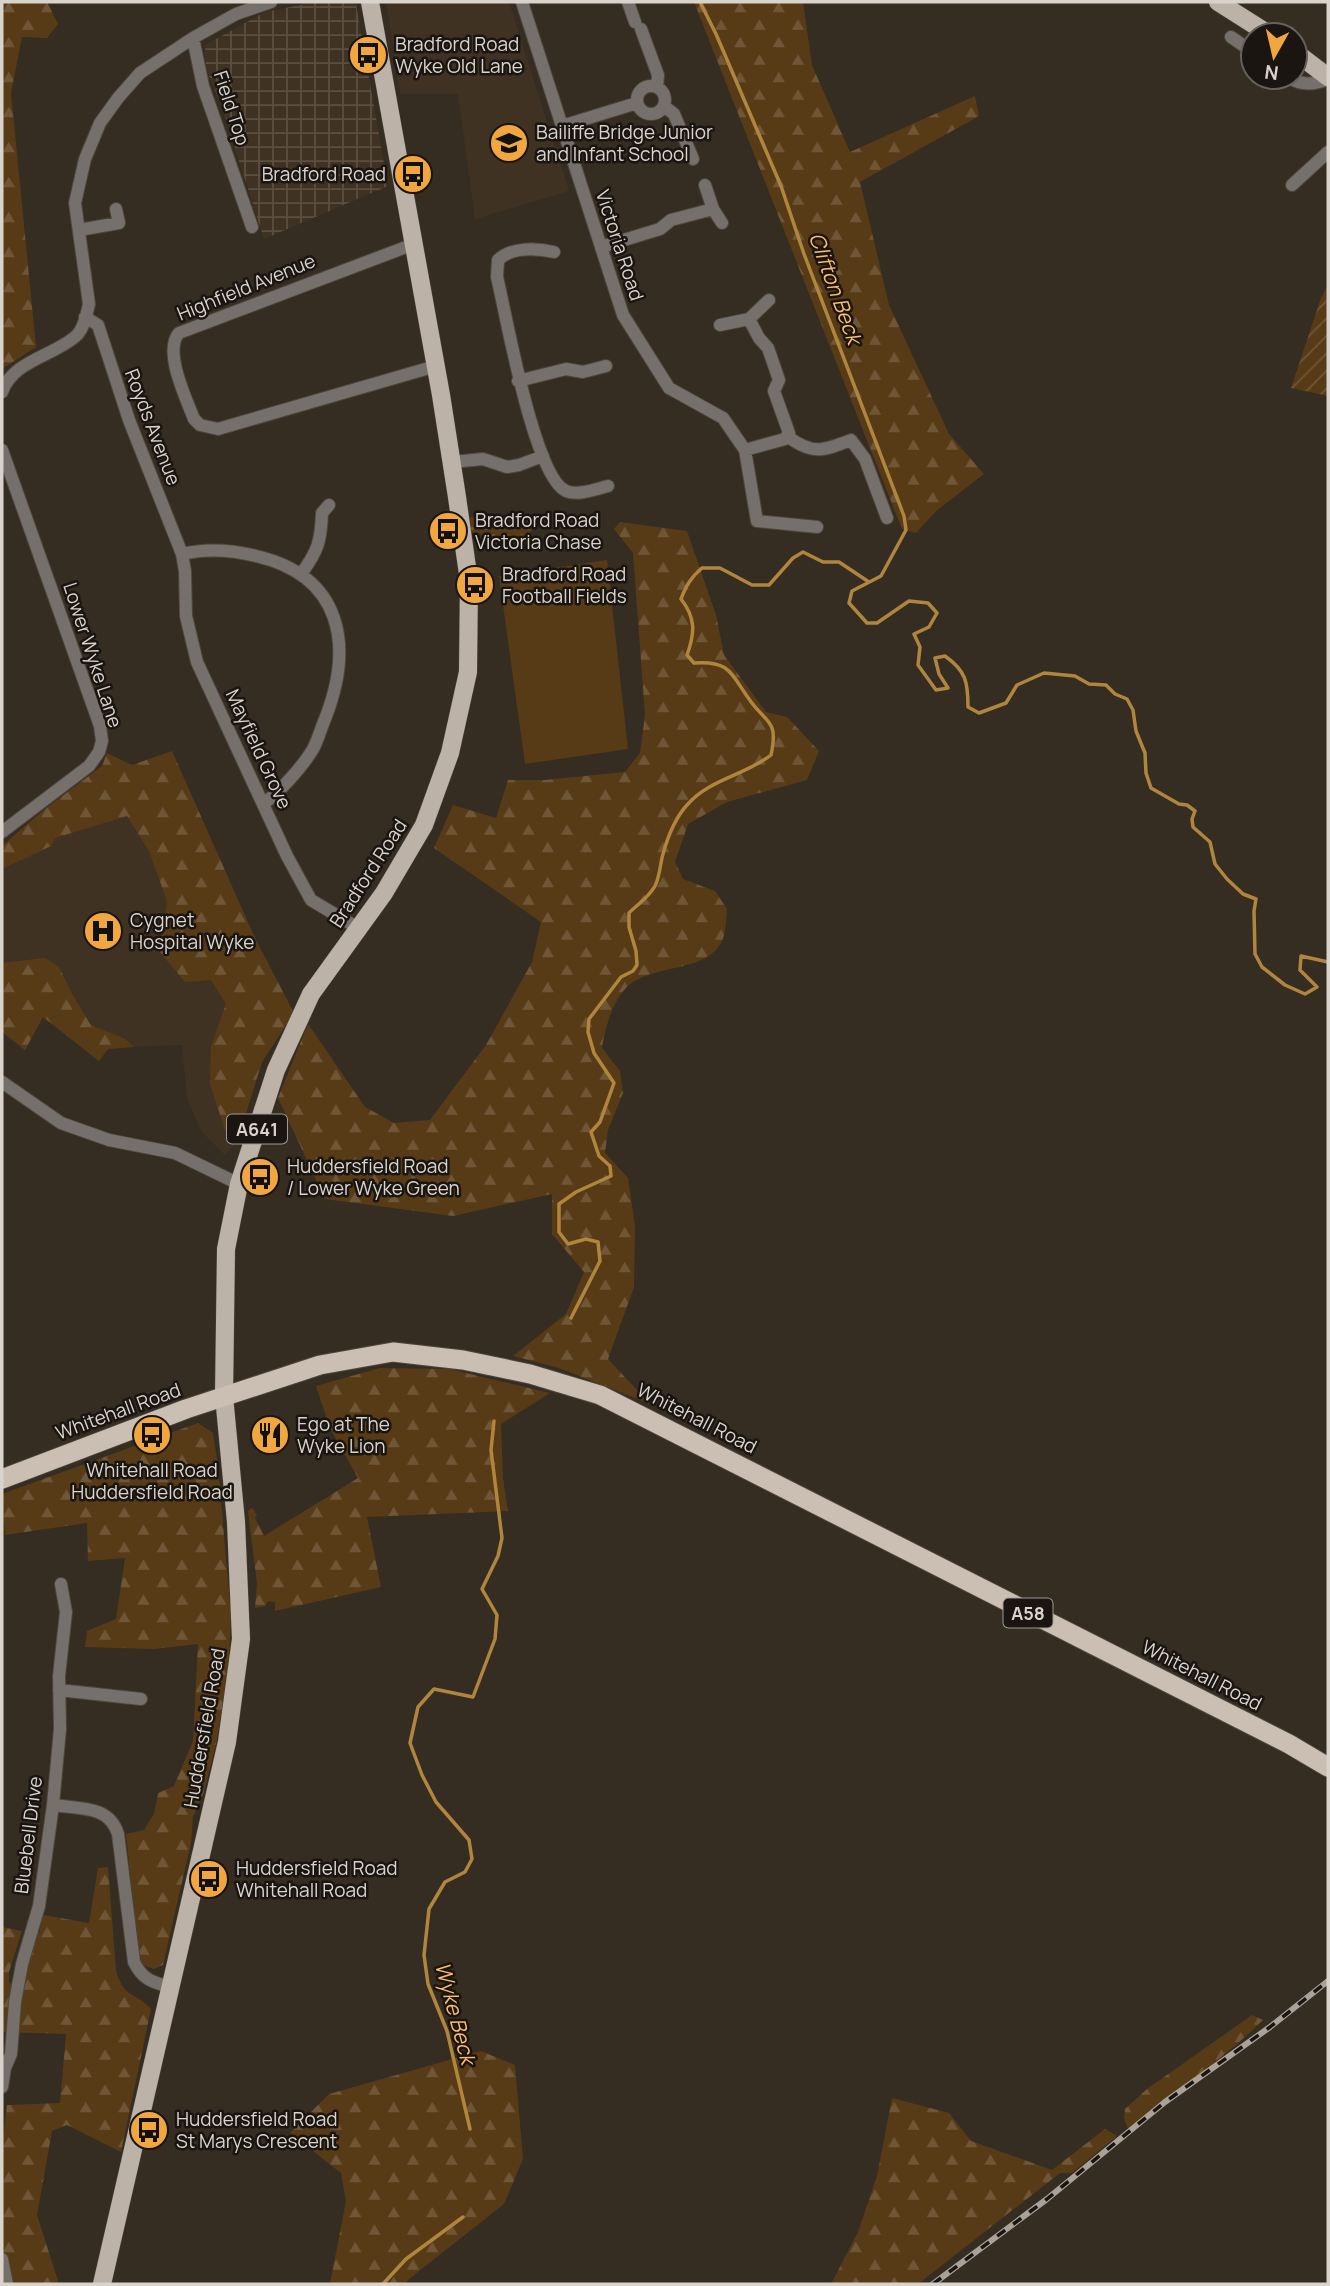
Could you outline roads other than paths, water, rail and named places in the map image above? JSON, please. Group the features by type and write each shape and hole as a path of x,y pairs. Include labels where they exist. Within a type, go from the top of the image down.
{"highway":[{"name":"Whitehall Road","path":"2,1479 224,1396 320,1365 393,1352 463,1360 530,1374 600,1395 1289,1744 1328,1767"}],"main road":[{"name":"Bradford Road","path":"302,1013 311,994 384,893 424,825 450,753 468,672 469,581 452,461 370,2"},
{"path":"1218,2 1248,21"},
{"path":"1309,63 1328,78"},
{"name":"Huddersfield Road","path":"103,2284 227,1742 241,1639 236,1522 224,1396 226,1249 239,1184 276,1070 302,1013"}],"street":[{"path":"2,392 15,372 78,334 85,317 89,304 75,203 85,159 100,123 118,97 140,73 234,8 271,2"},
{"name":"Victoria Road","path":"522,2 623,315 669,388 723,418 745,450 757,521 817,527"},
{"path":"628,2 658,75 657,87"},
{"path":"1231,37 1239,42"},
{"name":"Field Top","path":"193,38 203,86 252,228"},
{"path":"1309,84 1316,84 1328,78"},
{"path":"648,85 657,87 664,93 664,106 659,112 650,114 642,111 637,103 640,90 648,85"},
{"path":"562,126 637,103"},
{"path":"664,106 674,114 693,159"},
{"path":"1292,185 1328,152"},
{"path":"705,185 713,209 722,223"},
{"path":"79,230 121,229 116,209"},
{"path":"601,247 660,229 671,220 713,209"},
{"name":"Highfield Avenue","path":"414,244 179,333 174,338 173,357 194,419 200,425 218,429 436,366"},
{"path":"554,252 536,248 505,253 498,260 497,277 518,381 544,456 559,487 568,492 580,493 608,486"},
{"path":"720,325 750,318 769,300"},
{"name":"Royds Avenue","path":"85,317 98,325 129,420 182,554"},
{"path":"745,450 785,439 789,433 775,391 779,380 768,348 759,338 750,318"},
{"path":"518,381 566,369 583,372 606,366"},
{"path":"787,436 802,447 821,451 851,440 865,458 887,518"},
{"name":"Lower Wyke Lane","path":"2,450 81,670 100,726 102,741 99,752 89,766 2,832"},
{"path":"452,461 483,459 507,467 544,456"},
{"path":"301,574 312,559 321,538 322,513 329,505"},
{"path":"182,554 202,549 244,553 274,560 301,574 321,592 338,626 340,666 332,699 313,749 274,796 263,804"},
{"name":"Mayfield Grove","path":"182,554 186,617 197,662 287,856 311,900 358,928"},
{"path":"2,1082 61,1123 109,1140 175,1153 239,1184"},
{"name":"Bluebell Drive","path":"2,2087 5,2068 11,2054 15,2002 22,1964 39,1906 53,1805 66,1612 61,1584"},
{"path":"59,1690 141,1699"},
{"path":"53,1805 99,1812 115,1822 134,1962 138,1970 151,1982 171,1987"},
{"path":"2,2259 7,2284"}],"waterway":[{"name":"Clifton Beck","path":"700,2 781,186 804,254 904,516 906,530 881,576 852,591 849,603 867,623 877,623 909,601 928,603 937,613 929,627 914,634 920,647 918,665 936,690 948,688 939,674 935,658 945,656 952,661 962,672 968,707 979,713 1006,703 1017,685 1044,673 1075,676 1089,684 1106,685 1115,694 1127,699 1133,710 1136,731 1145,753 1146,773 1151,788 1195,811 1193,827 1210,842 1215,864 1243,894 1256,899 1255,954 1262,967 1285,985 1305,994 1317,987 1300,970 1301,956 1328,962"},
{"name":"Wyke Beck","path":"571,1318 600,1261 598,1242 586,1239 568,1244 559,1232 559,1204 576,1192 611,1176 610,1166 599,1156 591,1132 600,1122 614,1083 594,1053 588,1032 589,1019 621,977 633,971 637,965 629,927 629,913 655,886 667,841 679,816 687,805 706,789 771,755 773,743 769,723 728,670 715,664 694,663 687,655 693,626 681,599 683,594 692,578 702,568 720,568 752,585 769,585 793,558 803,552 823,562 839,562 869,582"},
{"name":"Wyke Beck","path":"470,2129 447,2031 428,1984 424,1955 429,1909 445,1882 465,1872 472,1859 469,1840 436,1802 410,1743 418,1707 434,1689 473,1697 495,1639 497,1615 482,1589 498,1556 502,1538 491,1450 494,1421"},
{"name":"Wyke Beck","path":"383,2284 406,2259 463,2217"}],"railway":[{"path":"933,2284 1047,2199 1165,2102 1270,2027 1328,1981"}],"place":[{"name":"Bradford Road Wyke Old Lane","path":"368,55"},
{"name":"Bailiffe Bridge Junior and Infant School","path":"509,143"},
{"name":"Bradford Road","path":"413,174"},
{"name":"Bradford Road Victoria Chase","path":"448,531"},
{"name":"Bradford Road Football Fields","path":"475,585"},
{"name":"Cygnet Hospital Wyke","path":"103,931"},
{"name":"Huddersfield Road / Lower Wyke Green","path":"260,1177"},
{"name":"Whitehall Road Huddersfield Road","path":"152,1435"},
{"name":"Ego at The Wyke Lion","path":"270,1435"},
{"name":"Huddersfield Road Whitehall Road","path":"209,1879"},
{"name":"Huddersfield Road St Marys Crescent","path":"149,2130"}]}
